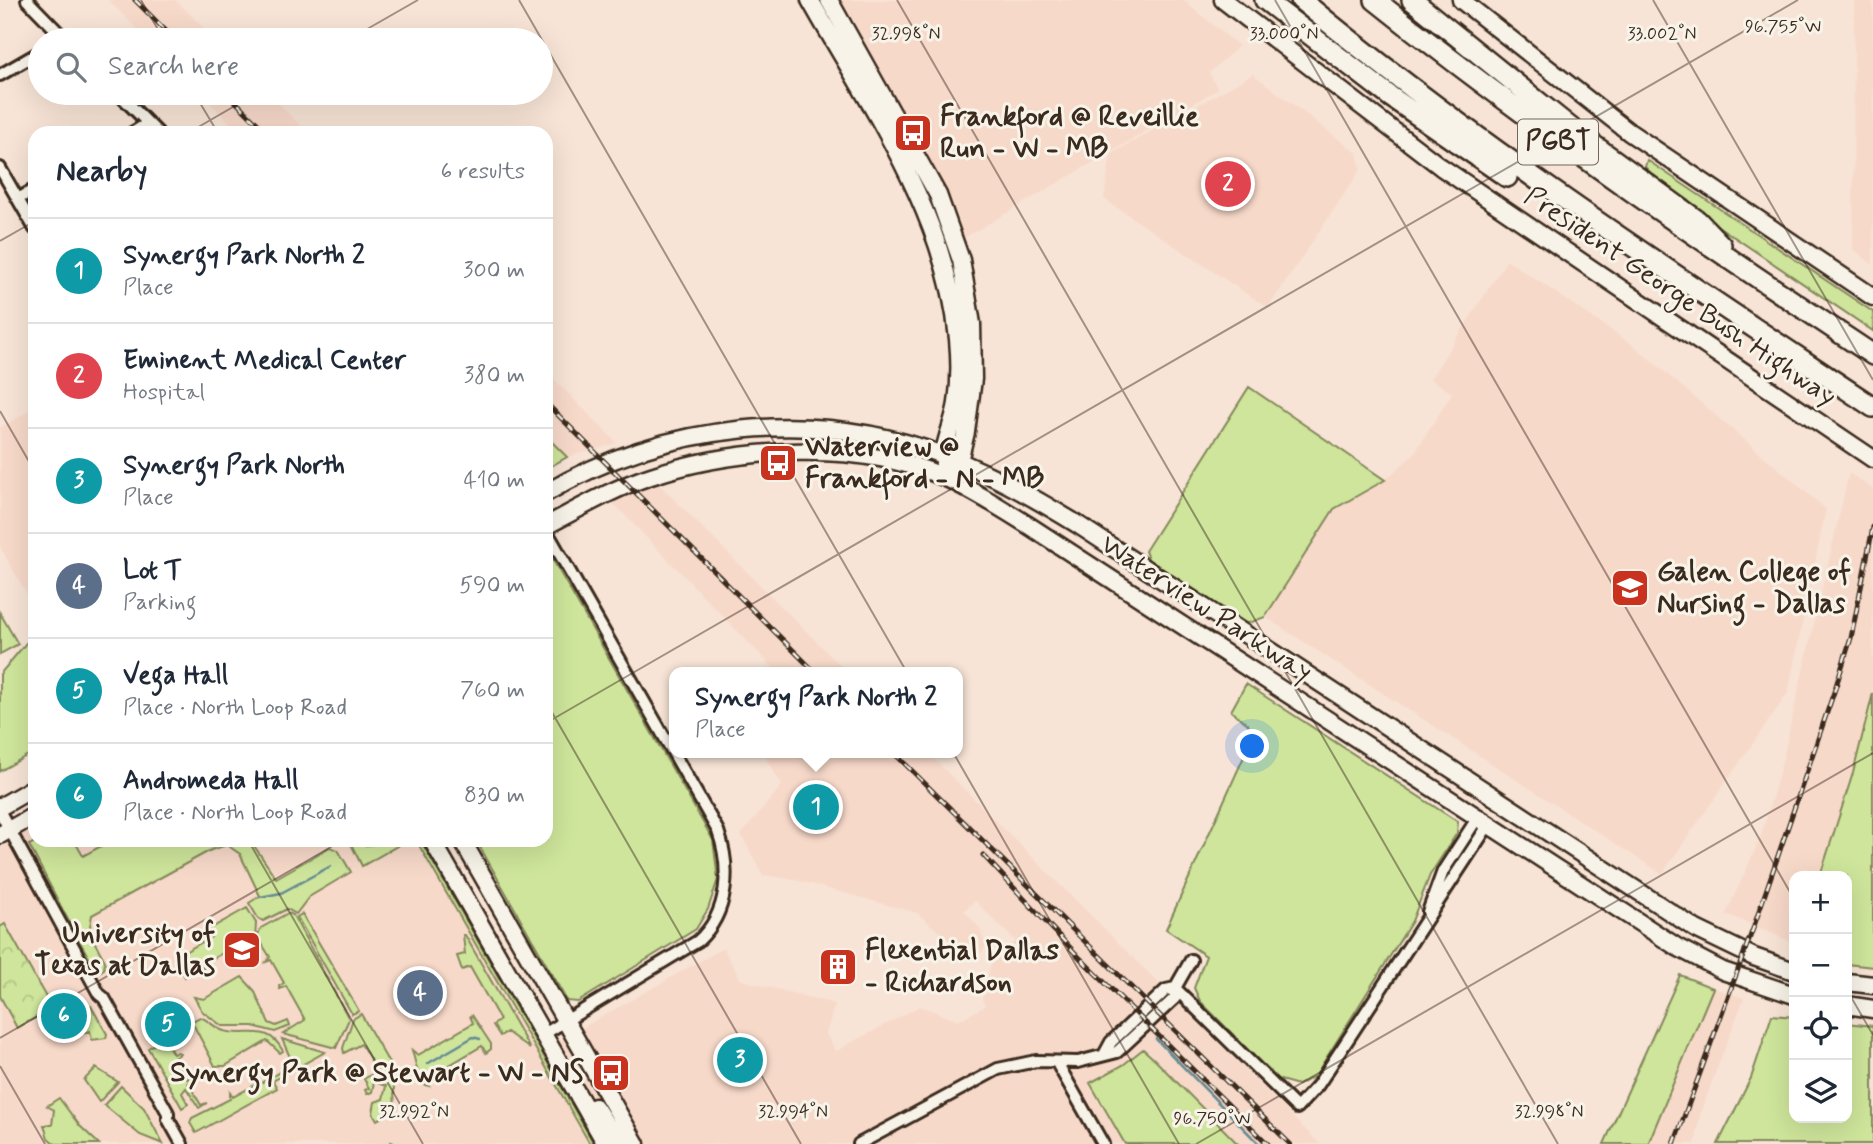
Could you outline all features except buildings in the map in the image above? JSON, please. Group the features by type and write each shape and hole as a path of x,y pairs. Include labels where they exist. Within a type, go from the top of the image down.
{"highway":[{"path":"1265,0 1440,132 1548,204 1570,205"},
{"name":"PGBT","path":"1301,0 1422,98 1570,205 1873,407"},
{"name":"PGBT","path":"1375,0 1466,73 1581,158 1873,355"},
{"path":"1412,0 1577,133 1698,221 1749,273"}],"main road":[{"path":"810,0 914,186 940,247 955,312 960,367 957,403 943,455 946,478"},
{"path":"829,0 939,195 953,229 967,287 974,355 970,405 959,461 946,478"},
{"name":"President George Bush Highway","path":"1223,0 1461,181 1873,459"},
{"path":"1461,0 1640,140 1873,297"},
{"path":"778,428 779,452"},
{"name":"Waterview Parkway","path":"553,489 598,466 658,446 722,432 778,428 839,429 959,461 1045,505 1497,802 1696,929 1754,957 1789,969"},
{"name":"Waterview Parkway","path":"553,524 650,476 705,462 779,452 854,456 888,461 946,478 1028,524 1677,947 1723,971 1789,994"},
{"path":"1246,666 1260,646"},
{"path":"0,809 28,791"},
{"path":"1484,820 1497,802"},
{"path":"5,832 28,819"},
{"path":"436,847 606,1144"},
{"path":"466,847 636,1144"},
{"path":"1852,983 1873,985"},
{"path":"1852,1006 1873,1009"},
{"path":"580,1100 593,1105 619,1144"}],"street":[{"path":"27,0 53,28"},
{"path":"0,75 28,59"},
{"path":"130,105 151,126"},
{"path":"143,126 148,123"},
{"path":"0,168 28,217"},
{"path":"18,199 28,193"},
{"path":"553,540 669,745"},
{"path":"544,1034 669,961 701,938 720,908 727,883 718,831 677,758"},
{"path":"0,809 5,832 99,994 99,1002 161,1116 167,1119 182,1144"},
{"path":"1175,988 1297,1108 1318,1086 1426,919 1484,820"},
{"path":"859,1144 998,1069 1037,1061 1078,1062 1105,1053 1111,1042 1167,990 1175,988 1191,960"},
{"path":"1057,1063 1103,1144"},
{"path":"880,1132 887,1144"}],"shaded area":[{"path":"108,0 176,0 204,28 136,28"},
{"path":"839,0 1183,0 1239,46 1209,73 1218,89 964,238 958,216"},
{"path":"1854,0 1873,0 1873,265 1853,249"},
{"path":"1253,74 1357,153 1361,169 1268,308 1104,199 1111,154"},
{"path":"212,105 280,105 301,126 233,126"},
{"path":"1507,260 1633,345 1826,509 1788,693 1662,874 1265,617 1334,509 1385,480 1414,454 1452,393 1430,379"},
{"path":"553,378 617,443 567,457 553,443"},
{"path":"28,411 28,596 0,547 0,428"},
{"path":"1849,473 1873,489 1873,693 1853,772 1822,871 1789,871 1789,941 1726,914 1760,839 1780,770"},
{"path":"657,482 842,667 772,667 610,500"},
{"name":"University of Texas at Dallas","path":"766,758 820,758 823,763 832,758 933,758 1320,1144 0,1144 0,845 28,829 28,847 425,847 541,1051 723,948 741,980 835,1004 826,1034 836,1051 920,1006 958,1021 985,1006 982,999 993,955 1016,942 975,901 964,911 979,927 986,946 981,953 951,942 917,913 796,880 763,875 741,835 782,785"},
{"path":"1713,988 1744,998 1701,1111 1695,1144 1648,1144"}],"green space":[{"path":"1647,160 1873,312 1873,331 1644,176 1646,171 1653,175 1645,167"},
{"path":"1249,387 1385,480 1334,509 1265,617 1246,624 1150,563 1145,551"},
{"path":"553,443 567,457 553,465"},
{"path":"553,560 713,840 718,879 708,909 696,929 578,1002 567,1001 480,847 553,847"},
{"path":"0,613 18,644 0,654"},
{"path":"28,642 28,755 0,771 0,674"},
{"path":"1246,684 1458,822 1457,833 1430,875 1412,921 1315,1076 1298,1085 1277,1079 1200,1001 1194,988 1206,956 1166,929 1251,741 1248,724 1231,711"},
{"path":"1873,693 1873,967 1852,965 1852,871 1822,871 1853,773"},
{"path":"30,847 78,847 83,856 99,847 221,847 92,915 89,932 105,961 104,969 99,972 94,966"},
{"path":"230,847 255,847 276,878 330,847 338,850 351,872 309,897 296,914 287,909 263,921 258,918 249,903 260,896 240,854"},
{"path":"352,847 395,847 362,866"},
{"path":"420,847 424,847 594,1144 590,1144"},
{"path":"247,908 256,923 255,940 249,938 227,950 230,956 227,957 224,952 202,965 204,970 198,966 185,977 174,958 211,937 208,930"},
{"path":"288,913 293,915 349,1019 336,1048 283,1034 305,1020 286,986 280,989 279,986 284,983 271,960 266,962 270,957 257,936 261,928"},
{"path":"302,914 359,1011 352,1014 297,917"},
{"path":"5,924 52,1008 17,1028 0,996 0,927"},
{"path":"463,935 530,1049 507,1032 500,1036 493,1025 500,1020 470,967 462,970 457,956 465,954"},
{"path":"1680,975 1713,988 1648,1144 1604,1144"},
{"path":"242,977 254,990 269,1023 276,1026 288,1021 290,1026 275,1032 253,1026 222,1026 202,1011 194,997 204,999"},
{"path":"91,1006 107,1034 106,1038 92,1040 90,1031 84,1033 80,1025 87,1021 81,1011"},
{"path":"361,1014 393,1070 395,1110 377,1120 373,1113 375,1102 383,1099 386,1086 374,1082 372,1092 367,1094 365,1090 369,1088 364,1079 377,1071 361,1044 344,1053 343,1048 353,1019"},
{"path":"472,1015 491,1044 491,1049 486,1053 482,1046 426,1079 429,1086 421,1084 412,1050 418,1055 473,1023 470,1016"},
{"path":"1772,1015 1789,1017 1789,1123 1852,1123 1852,1024 1873,1026 1873,1144 1718,1144 1751,1078"},
{"path":"200,1017 224,1031 264,1034 277,1042 283,1051 280,1053 267,1041 225,1066 215,1066 194,1026 188,1023"},
{"path":"167,1037 166,1042 173,1054 180,1054 175,1057 187,1079 194,1079 188,1083 201,1105 207,1103 199,1108 186,1088 182,1093 188,1104 182,1108 148,1048"},
{"path":"282,1039 325,1052 273,1081 277,1088 196,1133 190,1123 192,1118 230,1099 230,1092 233,1097 255,1085 253,1080 259,1084 293,1064"},
{"path":"1143,1049 1238,1144 1125,1144 1090,1083 1123,1065"},
{"path":"96,1068 118,1082 99,1102 84,1080"},
{"path":"121,1086 144,1108 163,1144 140,1135 104,1105"},
{"path":"59,1098 80,1126 99,1144 55,1144 48,1138 44,1125 52,1125 54,1110 47,1106"}],"waterway":[{"path":"260,897 281,893 331,866"},
{"path":"427,1064 473,1037 480,1039"},
{"path":"1156,1039 1259,1144"},
{"path":"391,1142 395,1144"}],"railway":[{"path":"135,0 163,28"},
{"path":"239,105 260,126"},
{"path":"553,410 810,667"},
{"path":"1674,1144 1754,926 1835,689 1851,638 1873,527"},
{"path":"899,758 1290,1144"},
{"path":"983,855 1078,956 1268,1144"}],"place":[{"name":"Frankford @ Reveillie Run - W - MB","path":"913,133"},
{"name":"Eminent Medical Center","path":"1228,184"},
{"name":"Waterview @ Frankford - N - MB","path":"778,463"},
{"name":"Galen College of Nursing - Dallas","path":"1630,588"},
{"name":"Synergy Park North 2","path":"816,807"},
{"name":"University of Texas at Dallas","path":"242,950"},
{"name":"Flexential Dallas - Richardson","path":"838,967"},
{"name":"Lot T","path":"420,993"},
{"name":"Andromeda Hall","path":"64,1016"},
{"name":"Vega Hall","path":"168,1024"},
{"name":"Synergy Park North","path":"740,1060"},
{"name":"Synergy Park @ Stewart - W - NS","path":"611,1073"}]}
